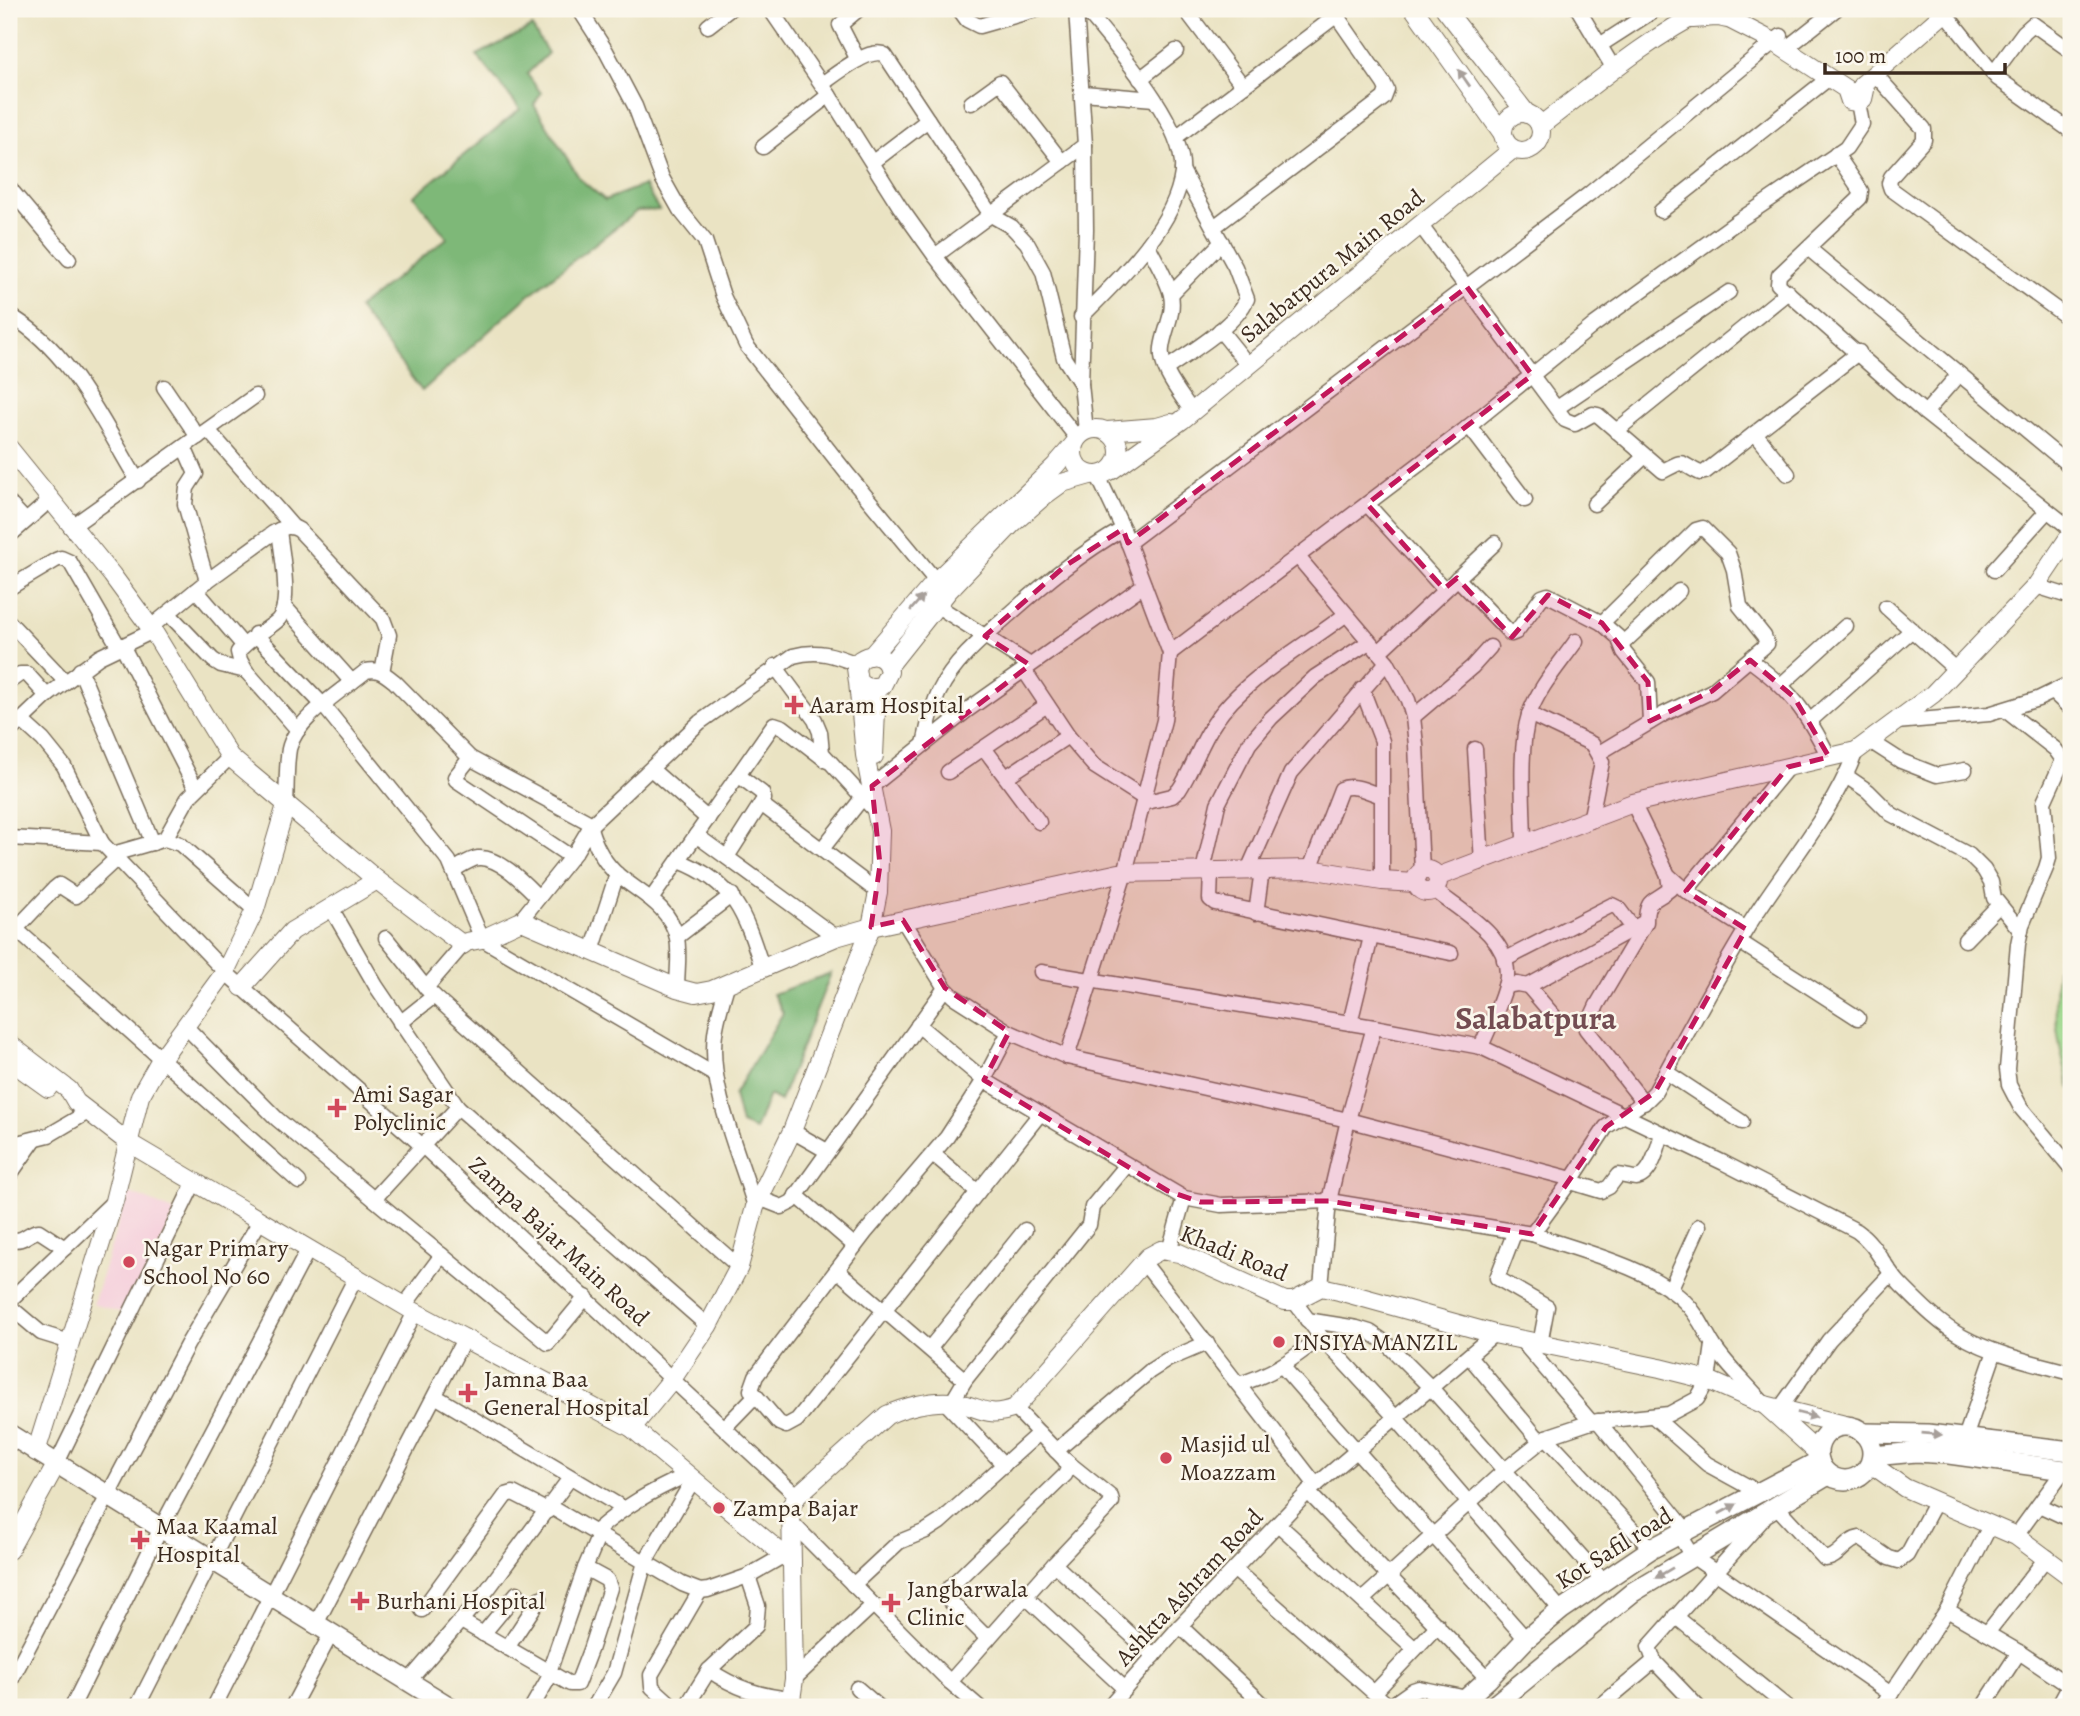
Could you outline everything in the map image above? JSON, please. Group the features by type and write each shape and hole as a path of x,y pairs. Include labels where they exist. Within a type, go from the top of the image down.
{"main road":[{"path":"1856,1429 1872,1447 1872,1460 1860,1477 1843,1481 1821,1462 1824,1435 1840,1426 2071,1451"},
{"path":"9,1434 160,1530 450,1707"},
{"path":"1872,1460 1916,1452 1949,1454 2067,1471"},
{"name":"Kot Safil road","path":"1462,1703 1526,1639 1561,1609 1651,1549 1821,1462"},
{"name":"Kot Safil road","path":"1491,1707 1633,1592 1774,1507 1821,1462"}],"street":[{"path":"579,9 606,51 635,106 662,178 680,210 705,241 723,296 746,345 849,477 936,580"},
{"path":"708,26 730,9"},
{"path":"770,9 873,162 900,208 1079,438"},
{"path":"858,60 840,25 859,9"},
{"path":"958,9 967,20 979,26 1039,9"},
{"path":"1067,1057 1125,873 1164,720 1170,653 1100,474 1078,467 1074,460 1079,438 1086,230 1086,145 1076,9"},
{"path":"1085,9 1140,79 1176,137 1182,170 1214,227 1244,287 1247,299 1243,307 1220,330 1166,369"},
{"path":"1185,9 1243,86"},
{"path":"1415,9 1508,141 1519,151 1532,149 1540,139 1534,120 1446,9"},
{"path":"1579,9 1614,69"},
{"path":"1600,45 1656,9"},
{"path":"923,744 938,694 950,673 985,636 1065,566 1091,547 1126,536 1467,287 1783,41 1836,9"},
{"path":"1176,137 1338,11 1387,90 1384,98 1214,227"},
{"path":"1858,87 1947,11 1993,74 2069,125"},
{"path":"1534,120 1687,19 1722,13 1783,41 1924,129 1924,140 1891,177 1891,189 2071,320"},
{"path":"1993,74 2033,24 2071,51"},
{"path":"1783,41 1829,78 1858,87"},
{"path":"763,147 858,60 873,52 879,51 885,55 991,215 1012,227 1027,243 1043,272 1065,358 1081,384"},
{"path":"1140,79 1176,51"},
{"path":"1661,211 1829,78"},
{"path":"971,103 1000,82 1062,162"},
{"path":"1170,653 1469,426 1605,317 1738,220 1846,148 1862,124 1858,87"},
{"path":"1083,93 1153,99"},
{"path":"1508,141 1506,122 1510,118 1515,114 1534,120"},
{"path":"873,162 928,120"},
{"name":"Salabatpura Main Road","path":"1100,474 1187,416 1421,226 1508,141"},
{"path":"935,256 1086,145"},
{"path":"1836,154 1861,191 1860,198 1779,275 1778,284 1925,413 2071,529"},
{"path":"1081,317 1148,245 1178,191 1182,170"},
{"path":"9,192 11,190 69,260"},
{"path":"1421,226 1570,424 1593,414 1598,415 1663,471 1685,463 1700,473 1705,472 1858,352"},
{"path":"1171,294 1222,243"},
{"path":"1107,431 1157,427 1187,416 1166,369 1161,349 1172,310 1171,294 1148,245"},
{"path":"1808,248 2071,467"},
{"path":"1557,408 1729,292"},
{"path":"1616,432 1788,292"},
{"path":"9,315 40,336 61,358 138,481"},
{"path":"1220,330 1249,366"},
{"path":"1925,413 1959,374"},
{"path":"164,387 286,528 299,530 383,619 389,635 382,671"},
{"path":"71,527 256,396"},
{"path":"1469,426 1525,500"},
{"path":"632,1428 673,1378 708,1326 739,1267 757,1202 792,1131 872,927 878,891 880,831 869,787 865,755 863,667 936,580 1055,466 1079,438 1100,429 1114,436 1119,457 1100,474 1062,483 1012,524 936,606 888,667 886,682 877,688 867,688 863,667"},
{"path":"1755,433 1788,474"},
{"path":"184,447 196,474 187,488 185,504 202,585 243,645"},
{"path":"9,448 152,629 230,757 377,880 463,945"},
{"path":"1594,504 1644,457"},
{"path":"9,536 50,500"},
{"path":"9,503 26,521"},
{"path":"1367,504 1444,589"},
{"path":"1994,570 2047,511"},
{"path":"9,732 65,681 99,657 152,629 202,585 286,528"},
{"path":"286,528 286,600 283,613 276,621 255,634 238,652 246,671 298,730"},
{"path":"1599,753 1650,722 1712,691 1767,644 1767,639 1740,606 1728,553 1703,528 1696,530 1602,623"},
{"path":"519,922 677,988 696,993 712,990 836,937 903,920 1125,873 1310,869 1382,880 1427,880 1482,862 1633,803 1829,757 1863,746 1922,704 2036,586 2071,534"},
{"path":"1451,953 1212,902 1207,871 1219,804 1249,744 1271,718 1315,677 1378,652 1495,543"},
{"path":"1298,557 1378,652 1408,700 1413,717 1427,880 1492,937 1504,960 1507,978 1505,986 1481,1047"},
{"path":"9,589 56,560 66,559 120,646 196,789"},
{"path":"1457,578 1511,634 1516,632 1542,597 1548,595 1602,623 1613,632 1628,658 1647,682 1650,691 1650,722"},
{"path":"822,849 869,787 1027,667 1144,585"},
{"path":"2036,586 2071,597"},
{"path":"1622,644 1679,591"},
{"path":"284,606 352,682"},
{"path":"936,606 985,636 1027,667 1047,705 1068,736 1094,766 1143,801 1172,796 1179,790 1215,722 1230,703 1281,660 1345,615"},
{"path":"1886,607 1955,669"},
{"path":"168,613 214,660 246,671"},
{"path":"9,622 65,681"},
{"path":"1781,685 1846,626"},
{"path":"1811,720 1912,630"},
{"path":"255,634 323,705 449,861 482,939 715,1074"},
{"path":"1524,846 1523,748 1530,714 1542,690 1576,641"},
{"path":"1413,717 1472,667 1490,647"},
{"path":"400,1023 430,992 466,942 482,939 519,922 571,857 591,826 700,722 775,666 793,656 808,652 825,652 863,667 882,658 888,667"},
{"path":"1256,913 1255,870 1292,773 1362,689 1378,652"},
{"path":"1750,660 1781,685 1811,720 1829,757"},
{"path":"775,666 815,720 820,732 822,753 827,761"},
{"path":"80,670 159,841"},
{"path":"36,1452 114,1200 140,1096 161,1059 225,972 255,910 286,805 290,747 298,730 323,705 366,671 382,671 470,758 591,826 600,852 617,874 652,898 670,921 677,937 677,988"},
{"path":"9,682 20,674 27,674 47,695"},
{"path":"1896,722 1963,718 2005,710 2071,683"},
{"path":"869,787 875,753 877,688"},
{"path":"1362,689 1382,741 1382,880"},
{"path":"2053,692 2071,709"},
{"path":"948,772 1047,705"},
{"path":"2005,710 2055,749 2063,760 2044,802 2049,858 2021,931 2007,1069 2009,1085 2021,1108 2071,1168"},
{"path":"1530,714 1592,744 1599,753 1602,762 1590,821"},
{"name":"Zampa Bajar Main Road","path":"20,720 43,740 65,766 102,843 225,972 422,1145 797,1496"},
{"path":"652,898 775,724 869,787"},
{"path":"1006,777 1068,736"},
{"path":"1863,746 1937,775 1965,771"},
{"path":"1532,1234 1572,1181 1606,1127 1655,1092 1743,935 1808,838 1863,746"},
{"path":"984,748 1039,822"},
{"path":"1475,749 1482,862"},
{"path":"159,841 196,789 230,757"},
{"path":"470,758 455,776 456,780 571,857"},
{"path":"1686,891 1788,767"},
{"path":"651,769 708,819"},
{"path":"727,857 764,799 762,793 738,775"},
{"path":"1846,776 1868,791 1891,814 1969,855 1984,870 1999,905 2021,931"},
{"path":"1310,869 1341,789 1352,787 1381,796"},
{"path":"1633,803 1668,876 1670,889 1650,901 1586,1029 1644,1102"},
{"path":"761,804 878,891"},
{"path":"696,835 836,937"},
{"path":"9,838 102,843"},
{"path":"255,910 180,844 159,841 115,856 76,896 59,886 12,926 299,1182"},
{"path":"453,870 475,859 484,858 516,876 538,897"},
{"path":"679,861 699,869 719,882 732,895 748,922 762,967"},
{"path":"592,951 617,874"},
{"path":"1668,876 1743,935 1858,1018"},
{"path":"242,987 292,930 377,880"},
{"path":"677,937 732,895"},
{"path":"1504,960 1612,905 1640,925"},
{"path":"1965,940 1999,905"},
{"path":"331,908 376,986 458,1107 708,1326"},
{"path":"903,920 945,988 953,996 1009,1032 1067,1057 1348,1120 1601,1191 1609,1187 1618,1175 1636,1178 1641,1175 1651,1164 1662,1134"},
{"path":"1505,986 1528,986 1640,925"},
{"path":"1350,1023 1371,937"},
{"path":"386,938 430,992 739,1267"},
{"path":"1041,972 1481,1047 1724,1163 1857,1231 1872,1245 1891,1275 1945,1326 1962,1337 1995,1351 2071,1373"},
{"path":"728,982 715,1035 715,1074 728,1125 757,1202"},
{"path":"1528,986 1559,1022"},
{"path":"757,1202 782,1207 792,1202 945,988"},
{"path":"918,1025 984,1080 1184,1198 1221,1205 1329,1201 1515,1231 1532,1234 1642,1273 1685,1302 1701,1322 1713,1345 1773,1406 1821,1462"},
{"path":"185,1026 277,1118 548,1343 586,1297"},
{"path":"1321,1287 1329,1201 1374,1027"},
{"path":"1009,1032 960,1119 855,1246 756,1376 751,1390 779,1423 791,1425 1040,1115"},
{"path":"9,1044 69,1090 82,1107"},
{"path":"9,1061 63,1098 82,1107 129,1143 194,1183 409,1309 632,1428 787,1559"},
{"path":"1666,1072 1742,1122"},
{"path":"9,1145 35,1139 64,1127 82,1107"},
{"path":"374,1199 458,1107"},
{"path":"792,1131 827,1152"},
{"path":"9,1176 35,1139"},
{"path":"933,1154 978,1192"},
{"path":"949,1402 1088,1225 1092,1207 1126,1166"},
{"path":"9,1550 57,1465 194,1183"},
{"path":"796,1195 855,1246"},
{"path":"1169,1251 1184,1198"},
{"path":"70,1342 41,1333 9,1302 114,1200"},
{"path":"9,1684 187,1345 260,1221"},
{"path":"1670,1290 1699,1226"},
{"path":"930,1348 1025,1230"},
{"path":"9,1239 22,1240 39,1231 65,1248"},
{"path":"1515,1231 1497,1278 1547,1307 1541,1343"},
{"path":"72,1707 160,1530 308,1250"},
{"name":"Khadi Road","path":"1015,1408 1144,1263 1155,1253 1169,1251 1179,1253 1284,1301 1294,1301 1321,1287 1339,1291 1494,1334 1708,1380 1773,1406 1856,1429"},
{"path":"214,1707 409,1309 442,1255"},
{"path":"1144,1263 1238,1384 1312,1489 1389,1576 1488,1679"},
{"path":"837,1270 886,1309 965,1380"},
{"path":"1773,1406 1829,1340 1891,1275"},
{"path":"137,1707 356,1278"},
{"path":"1294,1301 1321,1337 1395,1417 1561,1609"},
{"path":"1307,1320 1357,1328 1379,1337 1431,1388 1604,1582"},
{"name":"Ashkta Ashram Road","path":"1109,1707 1181,1626 1312,1489 1494,1334"},
{"path":"292,1707 323,1629 465,1337"},
{"path":"1238,1384 1283,1367 1321,1337"},
{"path":"1521,1340 1594,1421 1683,1533 1692,1556 1891,1694"},
{"path":"1060,1455 1150,1371 1167,1360 1207,1343"},
{"path":"1362,1600 1543,1439 1594,1421 1654,1417 1669,1414 1689,1404 1704,1391 1713,1345"},
{"path":"1965,1438 1995,1351"},
{"path":"1469,1356 1543,1439 1651,1549"},
{"path":"1283,1367 1356,1452 1526,1639"},
{"path":"435,1396 623,1508"},
{"path":"725,1427 755,1396"},
{"path":"949,1402 1004,1465"},
{"path":"794,1698 787,1559 791,1506 797,1496 887,1415 904,1407 949,1402 980,1411 1001,1413 1015,1408 1060,1455 1111,1497 1112,1502 950,1682"},
{"path":"1654,1417 1707,1464 1758,1492"},
{"path":"853,1585 899,1542 940,1522 1039,1433"},
{"path":"988,1639 949,1600 948,1589 1065,1475 1068,1469 1060,1455"},
{"path":"1872,1460 1905,1488 2016,1536 2071,1577"},
{"path":"2016,1536 2067,1471"},
{"path":"408,1682 461,1621 570,1478"},
{"path":"532,1707 550,1673 597,1534 623,1508 651,1492 690,1478"},
{"path":"596,1706 614,1673 645,1562 690,1478"},
{"path":"422,1610 506,1495 513,1493 597,1534 682,1584 699,1591 748,1577 787,1559"},
{"path":"1695,1707 1654,1661 1649,1652 1650,1644 1774,1507 1825,1559 1834,1557 1850,1541 1860,1538 1889,1558 1899,1560 1907,1555 1936,1501"},
{"path":"2039,1505 2071,1520"},
{"path":"791,1522 950,1682 979,1707"},
{"path":"1278,1524 1415,1649"},
{"path":"1882,1707 1947,1610 1990,1526"},
{"path":"1987,1633 2047,1557"},
{"path":"1054,1564 1154,1656"},
{"path":"461,1621 570,1684 577,1684 610,1584 585,1568"},
{"path":"1235,1570 1390,1707 1413,1689 1419,1688 1462,1703 1491,1707"},
{"path":"699,1591 651,1675 652,1687 685,1707 709,1670 756,1626 758,1606 748,1577"},
{"path":"484,1634 517,1593"},
{"path":"1026,1596 1125,1689"},
{"path":"507,1648 540,1598"},
{"path":"794,1698 873,1605"},
{"path":"1947,1610 2071,1686 2058,1707"},
{"path":"1675,1616 1787,1707"},
{"path":"1375,1692 1438,1625"},
{"path":"1181,1626 1266,1707"},
{"path":"1983,1707 2019,1652"},
{"path":"1599,1707 1654,1661"},
{"path":"709,1670 748,1692 769,1697 794,1698"},
{"path":"857,1688 879,1707"}],"highlighted area":[{"path":"1467,287 1532,375 1367,504 1444,589 1457,578 1512,637 1548,595 1602,623 1648,682 1650,721 1712,691 1750,660 1794,697 1829,757 1788,767 1686,891 1746,929 1655,1092 1606,1127 1532,1234 1329,1201 1200,1202 1168,1191 984,1080 1009,1032 945,988 903,920 871,927 880,865 872,786 1030,665 985,636 1065,566 1123,529 1128,543"}],"shaded area":[{"name":"Nagar Primary School No 60","path":"128,1192 176,1212 126,1314 93,1304"}],"green space":[{"path":"532,27 548,53 527,74 541,93 534,105 580,179 605,200 644,185 659,210 637,211 529,295 422,391 358,308 447,238 414,196 520,109 477,55"},
{"path":"2071,919 2071,1089 2060,1046 2055,1004 2059,962"},
{"path":"831,973 780,1101 769,1095 755,1130 741,1124 734,1095 783,1013 773,994"}],"place":[{"name":"Aaram Hospital","path":"794,705"},
{"name":"Ami Sagar Polyclinic","path":"337,1108"},
{"name":"Nagar Primary School No 60","path":"129,1262"},
{"name":"INSIYA MANZIL","path":"1279,1342"},
{"name":"Jamna Baa General Hospital","path":"468,1393"},
{"name":"Masjid ul Moazzam","path":"1166,1458"},
{"name":"Zampa Bajar","path":"719,1508"},
{"name":"Maa Kaamal Hospital","path":"140,1540"},
{"name":"Burhani Hospital","path":"360,1601"},
{"name":"Jangbarwala Clinic","path":"891,1603"}],"district":[{"name":"Salabatpura","path":"1536,1018"}]}
